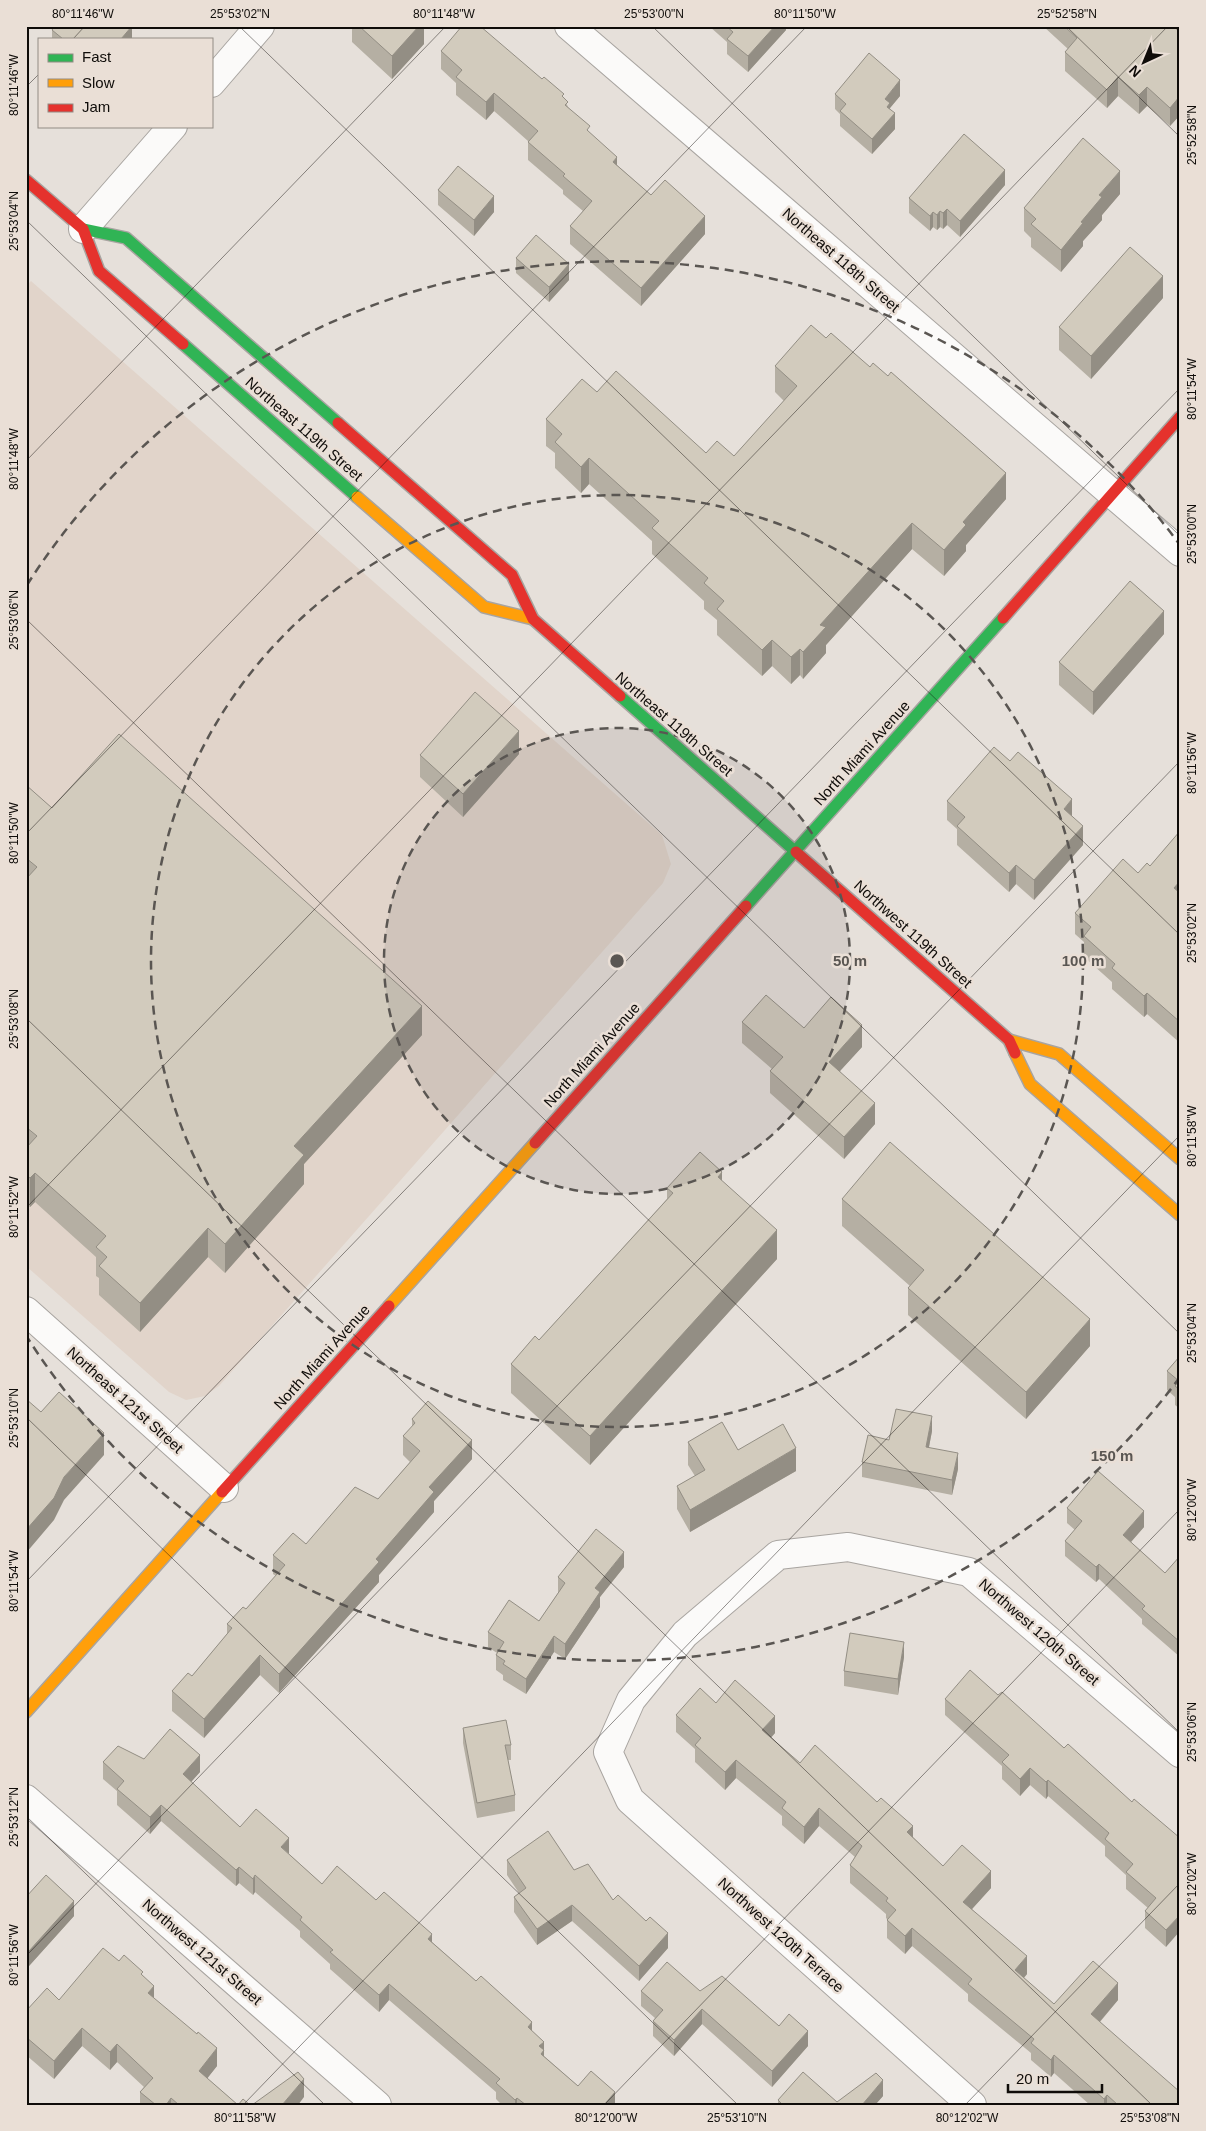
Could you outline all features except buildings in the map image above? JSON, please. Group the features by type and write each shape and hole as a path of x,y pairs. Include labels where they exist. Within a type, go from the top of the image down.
{"main road":[{"name":"Northeast 119th Street","path":"26,180 83,229 99,271 484,607 533,619"},
{"name":"Northeast 119th Street","path":"83,229 126,238 512,575 533,619 796,850"},
{"name":"North Miami Avenue","path":"26,1712 1180,417"},
{"name":"Northwest 119th Street","path":"796,850 1009,1040 1030,1084 1180,1215"},
{"name":"Northwest 119th Street","path":"1009,1040 1059,1054 1180,1159"}],"street":[{"path":"212,82 260,26"},
{"name":"Northeast 118th Street","path":"569,26 1180,552"},
{"path":"83,229 171,128"},
{"name":"Northeast 121st Street","path":"26,1312 224,1488"},
{"name":"Northwest 120th Street","path":"608,1752 630,1700 685,1634 778,1555 848,1546 969,1572 1180,1753"},
{"name":"Northwest 120th Terrace","path":"608,1752 630,1800 957,2100"},
{"name":"Northwest 121st Street","path":"26,1799 377,2105"}],"shaded area":[{"path":"31,281 662,835 671,864 663,883 219,1386 205,1396 186,1400 169,1392 26,1266 26,286"}],"traffic: fast":[{"path":"83,229 126,238 338,423"},
{"path":"183,344 357,497"},
{"path":"746,906 1003,618"},
{"path":"620,696 796,852"}],"traffic: slow":[{"path":"357,497 484,607 533,619"},
{"path":"1009,1040 1059,1054 1180,1159"},
{"path":"1015,1053 1030,1084 1180,1215"},
{"path":"389,1306 535,1143"},
{"path":"26,1712 222,1492"}],"traffic: jam":[{"path":"26,180 83,229 99,271 183,344"},
{"path":"1003,618 1180,417"},
{"path":"338,423 512,575 533,619 620,696"},
{"path":"796,852 1009,1040 1015,1053"},
{"path":"535,1143 746,906"},
{"path":"222,1492 389,1306"}]}
